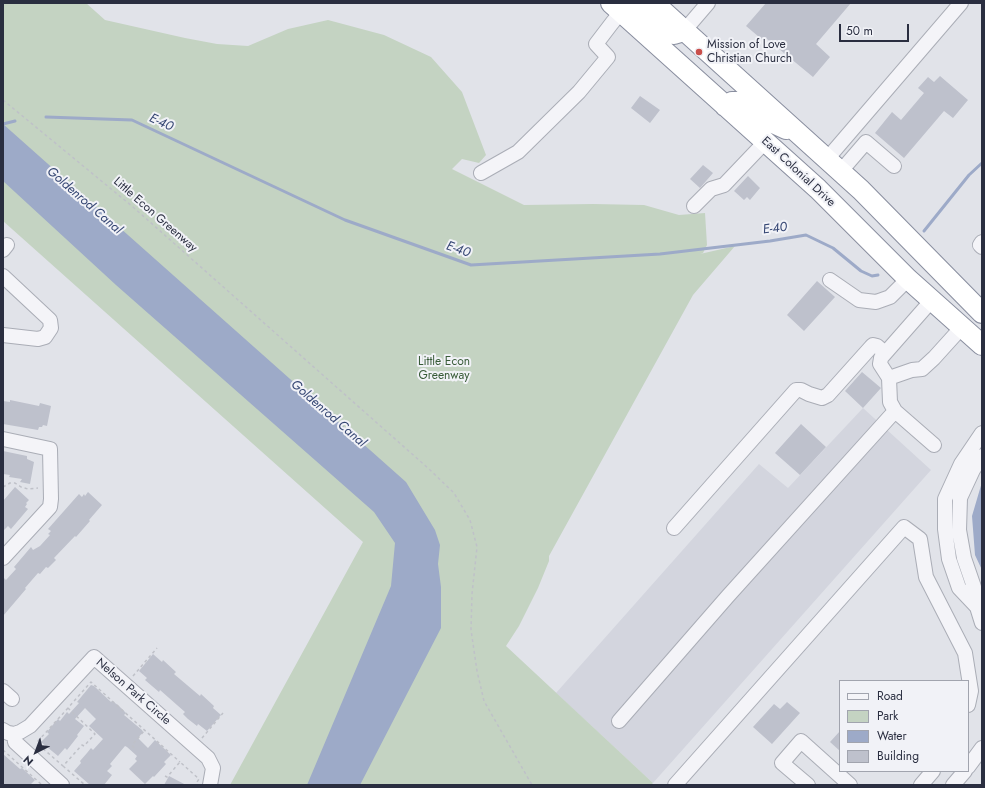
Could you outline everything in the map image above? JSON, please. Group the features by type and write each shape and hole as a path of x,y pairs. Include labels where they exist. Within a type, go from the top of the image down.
{"highway":[{"path":"654,3 834,165 891,219 963,295 981,311"},
{"path":"615,6 646,15 664,32 674,34 684,31"},
{"name":"East Colonial Drive","path":"615,6 818,189 908,279 982,346"},
{"path":"725,106 732,102 740,102 748,106 760,118 804,137"}],"street":[{"path":"684,31 708,3"},
{"path":"834,165 961,3"},
{"path":"481,173 518,152 579,92 608,57 596,44 615,6"},
{"path":"694,206 711,189 724,185 765,142"},
{"path":"834,165 866,142 894,166"},
{"path":"982,242 980,245 982,247"},
{"path":"3,276 50,320 51,328 45,336 38,339 3,335"},
{"path":"830,280 859,300 876,302 890,297 908,279"},
{"path":"932,300 885,353 881,358 880,364 889,378 890,402 895,411 934,445"},
{"path":"889,378 912,370 922,369 962,327"},
{"path":"674,528 796,390 801,390 822,398 828,395 871,346 877,346 885,353"},
{"path":"619,721 728,596 895,411"},
{"path":"977,607 959,588 949,559 945,529 945,499 961,464 982,433"},
{"path":"3,439 50,449 51,499 50,507 3,558"},
{"path":"982,456 973,470 960,498 959,530 964,558 974,587 977,607 982,623"},
{"path":"675,785 904,527 920,539 926,577 965,653 971,691 969,700"},
{"name":"Nelson Park Circle","path":"8,732 20,732 30,726 94,656 208,758 212,768 210,785"},
{"path":"8,732 15,742 62,785"},
{"path":"808,785 782,763 801,741 850,785"},
{"path":"969,766 982,748"},
{"path":"921,785 932,772"},
{"path":"953,785 964,772"}],"path":[{"name":"Little Econ Greenway","path":"3,100 133,207 424,464 454,493 470,520 477,547 472,594 472,630 477,671 484,700 532,785"},
{"path":"3,487 15,482 21,487 28,489 38,488"},
{"path":"131,678 157,648"},
{"path":"85,785 40,746 38,741 91,682 199,779 195,785"},
{"path":"63,766 94,734 68,708"},
{"path":"200,740 223,713"},
{"path":"134,748 132,746 145,730"},
{"path":"3,750 42,785"},
{"path":"165,776 167,777 180,762"}],"shaded area":[{"path":"863,408 931,470 653,783 556,693 759,464 788,488"}],"green space":[{"name":"Little Econ Greenway","path":"3,3 86,3 105,20 217,44 248,46 288,29 328,20 384,35 431,57 462,92 486,155 479,163 462,159 452,169 524,205 644,205 679,215 705,213 707,245 703,253 700,254 735,246 693,295 549,556 549,561 538,588 519,626 506,646 653,783 651,785 230,785 363,542 3,221"}],"water":[{"name":"Goldenrod Canal","path":"3,124 406,482 435,530 440,545 438,564 441,587 441,628 360,785 307,785 391,586 395,543 374,512 116,285 3,181"},
{"path":"982,482 982,570 975,555 972,516"}],"building":[{"path":"766,3 851,3 816,44 830,57 813,77 767,39 765,42 746,26"},
{"path":"940,76 968,100 953,118 944,111 904,158 875,133 892,112 901,120 924,93 918,88 928,77 934,82"},
{"path":"640,96 660,110 650,123 631,108"},
{"path":"703,165 713,173 700,188 690,179"},
{"path":"748,176 760,188 750,200 747,197 744,200 734,191"},
{"path":"817,281 835,297 804,331 787,315"},
{"path":"862,372 881,388 863,408 845,391"},
{"path":"10,400 39,406 40,403 51,406 47,426 43,425 42,427 39,427 38,430 3,424 3,401 10,402"},
{"path":"801,424 826,447 800,475 775,453"},
{"path":"3,451 27,456 27,459 34,462 30,484 20,482 22,479 9,477 10,475 3,474"},
{"path":"15,487 29,500 25,507 28,509 11,529 8,526 3,531 3,501"},
{"path":"88,492 102,505 76,537 75,536 54,558 56,560 48,568 46,567 40,574 38,573 3,616 3,577 6,580 16,569 14,567 31,547 33,550 40,546 50,535 48,534 51,531 48,529 79,494 82,497"},
{"path":"153,654 162,662 163,660 176,672 174,674 200,696 201,694 221,715 207,731 188,719 183,714 185,712 160,690 159,692 145,680 147,678 139,671"},
{"path":"91,685 111,702 112,701 118,705 126,713 124,715 142,730 143,732 138,738 148,748 155,740 171,755 164,762 166,764 145,784 129,769 137,761 135,759 137,756 125,746 110,764 112,766 107,771 112,775 104,785 90,785 74,771 91,748 93,750 103,739 89,726 96,719 85,708 75,719 84,726 67,750 65,748 58,756 41,742 49,734 47,732 58,719 60,721 67,712 69,714 79,703 77,702"},
{"path":"787,702 800,713 772,744 753,727 774,704 780,709"},
{"path":"839,732 839,750 830,742"},
{"path":"3,754 35,780 30,785 3,785"},
{"path":"169,776 186,785 164,785"}],"waterway":[{"name":"E-40","path":"46,117 132,120 345,220 471,265 660,254 770,241 806,235 833,248 861,271 872,276 878,275"},
{"name":"E-40","path":"3,124 15,121"},
{"name":"E-40","path":"924,231 969,175 982,163"}],"place":[{"name":"Mission of Love Christian Church","path":"699,52"}]}
